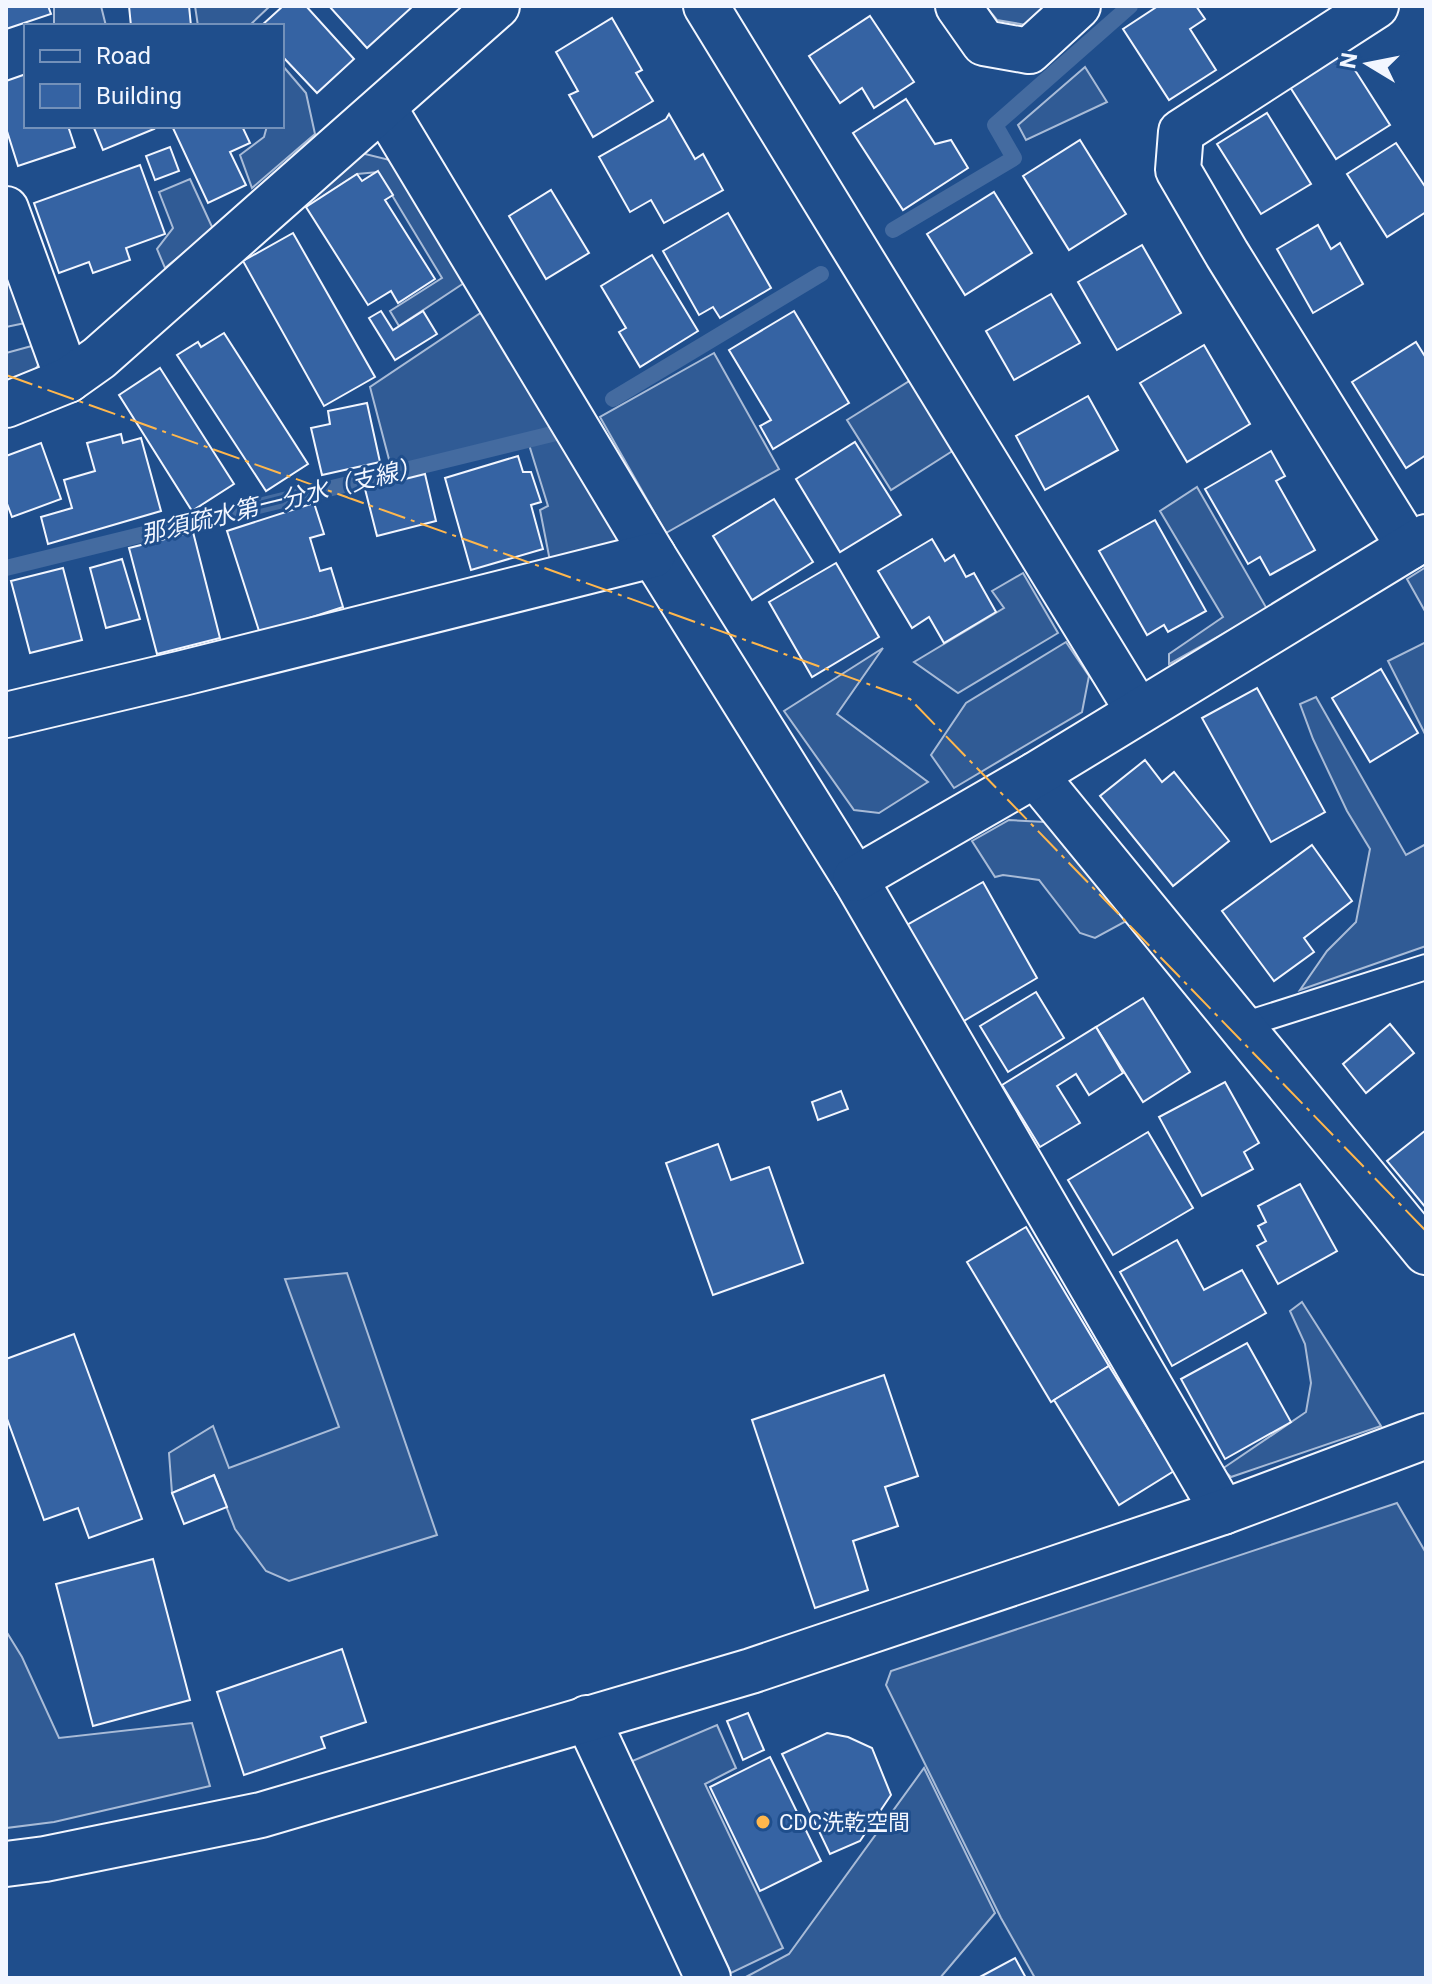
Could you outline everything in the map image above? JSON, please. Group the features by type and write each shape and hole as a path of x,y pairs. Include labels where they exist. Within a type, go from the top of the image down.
{"street":[{"path":"6,405 68,380 99,358 497,6"},
{"path":"706,6 1138,711"},
{"path":"958,6 984,43 1029,51 1078,6"},
{"path":"855,879 1035,775 1418,542 1227,254 1178,170 1181,132 1376,6"},
{"path":"384,108 653,555 855,879 1223,1512"},
{"path":"6,209 68,380"},
{"path":"6,715 653,555"},
{"path":"1035,775 1426,1252"},
{"path":"6,1864 45,1859 261,1815 751,1671 1223,1512 1426,1436"},
{"path":"587,1718 708,1978"}],"lane":[{"path":"1240,1026 1426,967"}],"shaded area":[{"path":"54,6 101,6 106,24 54,24"},
{"path":"195,6 270,6 251,24 198,24"},
{"path":"1046,6 1026,25 997,20 987,8"},
{"path":"284,67 306,93 315,134 252,188 240,155 264,137 266,128 284,128"},
{"path":"1085,67 1107,102 1026,140 1018,125"},
{"path":"361,153 394,161 467,281 399,326 390,311 442,278 378,172 357,174 306,207 303,203"},
{"path":"190,179 213,229 165,268 157,249 173,228 159,192"},
{"path":"6,264 30,322 6,327"},
{"path":"485,310 618,538 610,548 550,561 540,510 548,506 526,435 391,467 370,387"},
{"path":"39,344 44,356 33,373 6,382 6,353"},
{"path":"714,353 779,469 666,533 600,417"},
{"path":"911,380 954,450 891,490 847,420"},
{"path":"1197,487 1267,609 1169,664 1169,654 1223,617 1160,511"},
{"path":"1426,567 1426,613 1407,579"},
{"path":"1023,573 1058,633 958,693 914,662 1004,608 992,591"},
{"path":"1066,642 1089,676 1082,712 954,788 931,755 966,703"},
{"path":"1426,642 1426,736 1388,661"},
{"path":"883,648 837,714 928,782 879,813 854,810 784,711"},
{"path":"1316,697 1406,855 1426,844 1426,946 1300,990 1327,951 1356,922 1370,849 1347,811 1300,704"},
{"path":"1009,820 1045,822 1130,919 1095,938 1080,933 1039,880 1003,875 995,877 972,841"},
{"path":"347,1273 437,1535 289,1581 266,1571 235,1529 214,1475 172,1493 169,1453 213,1426 229,1468 339,1427 285,1279"},
{"path":"1302,1302 1381,1426 1231,1477 1222,1469 1306,1412 1311,1383 1305,1344 1290,1311"},
{"path":"1397,1503 1426,1553 1426,1978 1035,1978 1001,1918 886,1685 891,1671"},
{"path":"6,1631 22,1657 59,1738 192,1723 210,1786 54,1822 6,1828"},
{"path":"717,1725 736,1768 705,1784 783,1948 731,1973 630,1762"},
{"path":"924,1768 995,1913 940,1978 744,1978 789,1954"}],"building":[{"path":"6,6 48,6 51,14 6,29"},
{"path":"129,6 189,6 191,24 131,24"},
{"path":"283,6 306,6 354,59 317,93 284,58 284,24 263,24"},
{"path":"329,6 411,6 412,7 367,48"},
{"path":"1158,6 1196,6 1205,19 1190,29 1216,70 1169,100 1123,29"},
{"path":"870,16 914,82 874,108 862,88 840,103 809,56"},
{"path":"612,18 642,70 636,73 653,101 593,137 569,95 578,91 556,52"},
{"path":"1344,53 1390,125 1336,159 1290,87"},
{"path":"24,75 24,128 69,128 75,147 18,166 6,128 6,81"},
{"path":"906,99 935,144 951,140 968,168 903,210 853,133"},
{"path":"1267,113 1311,184 1261,214 1217,144"},
{"path":"669,114 695,159 703,154 723,190 664,223 651,200 630,212 599,157 666,119"},
{"path":"94,128 154,129 103,150"},
{"path":"173,128 243,128 250,143 230,152 246,185 208,203"},
{"path":"1080,140 1126,214 1069,250 1023,176"},
{"path":"1396,143 1426,188 1426,212 1387,237 1347,174"},
{"path":"170,147 179,171 155,180 146,156"},
{"path":"140,165 165,234 126,248 130,260 93,273 89,262 59,273 34,203"},
{"path":"378,171 393,195 385,200 435,279 398,303 391,291 368,305 306,207 357,174 362,181"},
{"path":"551,190 589,253 546,279 509,216"},
{"path":"994,192 1032,253 965,295 927,234"},
{"path":"728,213 771,288 720,318 713,307 699,315 663,251"},
{"path":"1318,225 1331,249 1340,243 1363,284 1313,313 1277,249"},
{"path":"293,233 375,377 324,406 243,261"},
{"path":"1142,245 1181,313 1117,350 1078,282"},
{"path":"652,255 698,331 640,367 619,332 626,328 601,286"},
{"path":"1051,294 1080,343 1014,380 986,331"},
{"path":"381,311 393,330 423,311 437,334 395,360 369,318"},
{"path":"794,311 849,403 773,449 760,426 771,420 729,350"},
{"path":"224,333 308,464 266,491 177,355 198,342 201,347"},
{"path":"1416,342 1426,358 1426,455 1406,468 1352,382"},
{"path":"1204,345 1250,424 1187,462 1140,383"},
{"path":"160,368 234,484 192,511 119,395"},
{"path":"1088,396 1118,450 1045,490 1016,436"},
{"path":"367,403 380,462 322,475 311,428 330,424 328,411"},
{"path":"121,434 123,443 141,438 161,511 48,544 41,517 72,508 64,480 95,471 87,443"},
{"path":"855,442 901,515 840,552 796,479"},
{"path":"41,443 61,499 12,517 6,501 6,456"},
{"path":"1271,451 1285,476 1276,481 1315,550 1270,575 1260,557 1248,564 1205,489"},
{"path":"518,456 523,472 531,472 541,502 531,505 543,549 471,570 445,478"},
{"path":"425,474 436,521 377,536 365,489"},
{"path":"774,499 813,562 752,600 713,536"},
{"path":"314,503 324,534 310,538 320,571 331,568 343,607 260,634 227,531"},
{"path":"1155,520 1206,611 1168,632 1164,625 1147,635 1099,551"},
{"path":"193,532 220,638 157,654 129,548"},
{"path":"932,539 945,561 954,555 966,577 974,573 996,612 944,643 929,617 912,628 878,571"},
{"path":"122,559 140,619 106,628 90,568"},
{"path":"836,563 879,637 812,677 769,602"},
{"path":"63,568 82,640 30,653 11,581"},
{"path":"1381,669 1418,733 1370,762 1332,698"},
{"path":"1257,688 1325,812 1271,842 1202,718"},
{"path":"1145,760 1162,782 1174,772 1229,841 1173,886 1100,796"},
{"path":"1312,845 1352,901 1304,938 1314,952 1274,981 1222,911"},
{"path":"983,882 1037,978 962,1022 907,925"},
{"path":"1036,992 1064,1038 1008,1072 980,1026"},
{"path":"1143,998 1190,1072 1143,1102 1096,1027"},
{"path":"1390,1024 1414,1053 1366,1093 1343,1064"},
{"path":"1096,1027 1123,1073 1089,1095 1076,1074 1057,1086 1080,1123 1040,1147 1002,1085"},
{"path":"1225,1082 1259,1143 1244,1152 1253,1169 1202,1196 1159,1117"},
{"path":"841,1091 848,1109 818,1120 812,1102"},
{"path":"1426,1130 1426,1208 1387,1161"},
{"path":"1148,1132 1193,1208 1113,1255 1068,1180"},
{"path":"718,1144 731,1180 769,1167 803,1263 713,1295 666,1163"},
{"path":"1300,1184 1337,1251 1278,1284 1257,1246 1266,1241 1258,1226 1266,1222 1258,1206"},
{"path":"1026,1227 1109,1366 1051,1402 967,1262"},
{"path":"1177,1240 1204,1290 1242,1270 1266,1313 1172,1366 1120,1272"},
{"path":"74,1334 142,1519 89,1538 78,1508 44,1520 6,1416 6,1359"},
{"path":"1247,1343 1291,1422 1225,1459 1181,1379"},
{"path":"1109,1366 1174,1471 1119,1505 1054,1400"},
{"path":"884,1375 918,1476 885,1487 898,1526 853,1541 868,1590 815,1608 752,1420"},
{"path":"214,1475 227,1507 184,1524 172,1493"},
{"path":"153,1559 190,1700 93,1726 56,1584"},
{"path":"342,1649 366,1722 321,1737 325,1748 244,1775 217,1692"},
{"path":"748,1713 764,1750 743,1760 727,1721"},
{"path":"827,1733 848,1737 872,1748 891,1795 860,1841 830,1854 782,1754"},
{"path":"770,1757 821,1861 760,1891 710,1787"},
{"path":"1015,1958 1026,1978 978,1978"}],"waterway":[{"name":"那須疏水第一分水（支線）","path":"893,230 1014,158 995,125 1130,6"},
{"name":"那須疏水第一分水（支線）","path":"613,399 821,274"},
{"name":"那須疏水第一分水（支線）","path":"6,568 556,433"}],"power":[{"path":"6,375 910,699 1426,1231"}],"place":[{"name":"CDC洗乾空間","path":"763,1822"}]}
